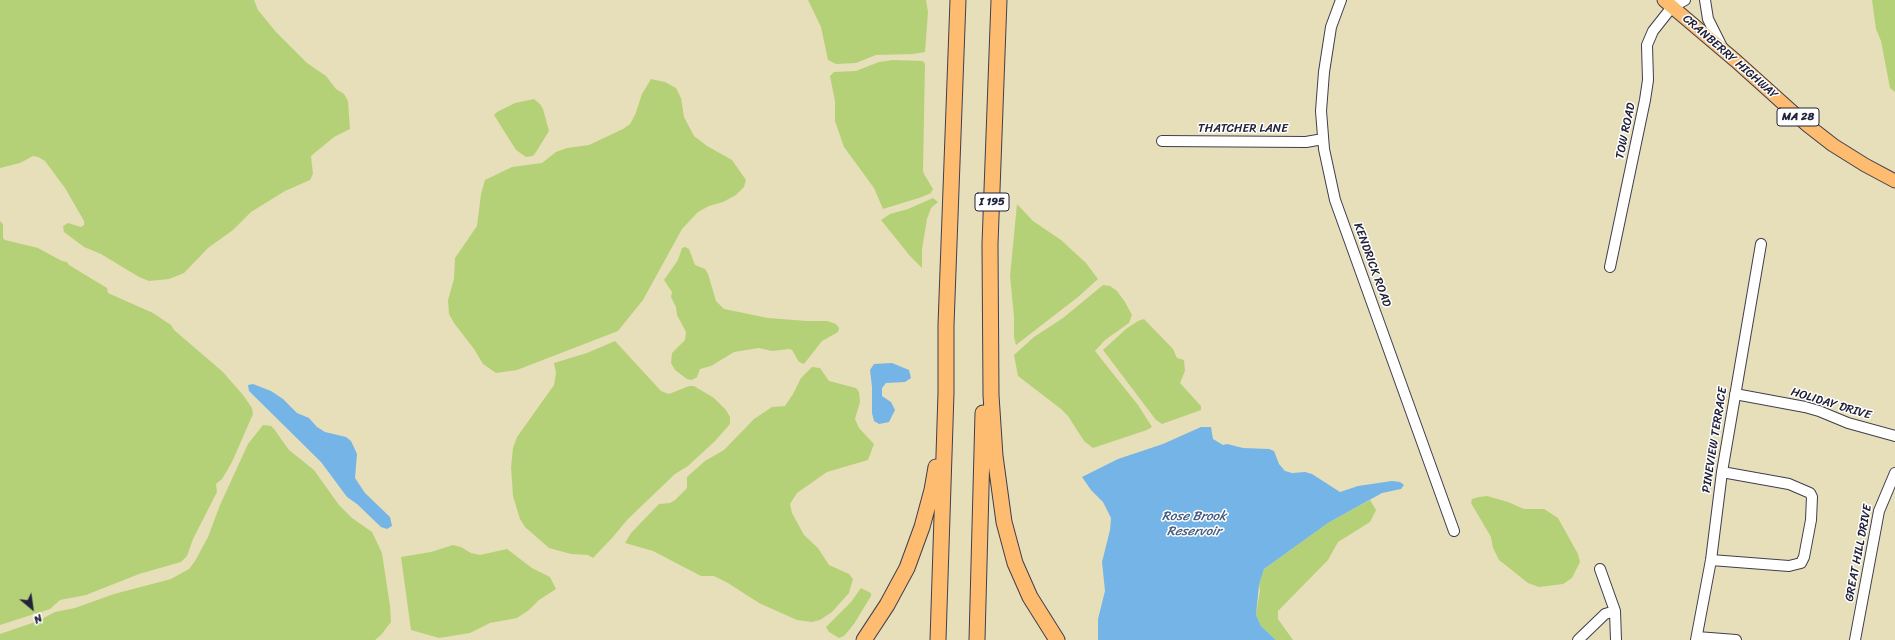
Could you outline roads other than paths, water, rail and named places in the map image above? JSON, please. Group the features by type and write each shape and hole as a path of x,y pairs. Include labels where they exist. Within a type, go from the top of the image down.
{"highway":[{"path":"952,0 955,82"},
{"path":"864,640 888,605 907,568 922,527 929,502 938,452 946,325 958,0"},
{"name":"I 195","path":"990,336 990,244 999,0"},
{"path":"997,67 1007,0"},
{"path":"938,640 946,394 946,325"},
{"path":"977,640 984,394 990,336"},
{"path":"990,336 991,395 995,456 1005,529 1014,562 1030,597 1057,640"}],"main road":[{"name":"CRANBERRY HIGHWAY","path":"1670,2 1800,119 1833,145 1859,162 1895,181"}],"street":[{"name":"KENDRICK ROAD","path":"1341,0 1331,27 1324,72 1321,111 1323,139 1335,200 1454,531"},
{"path":"1670,2 1685,0"},
{"path":"1704,0 1707,16 1724,51"},
{"name":"TOW ROAD","path":"1610,267 1645,100 1648,80 1647,45 1653,30 1670,2"},
{"name":"THATCHER LANE","path":"1162,141 1306,142 1323,139"},
{"name":"PINEVIEW TERRACE","path":"1697,639 1722,472 1761,244"},
{"name":"HOLIDAY DRIVE","path":"1735,394 1804,407 1848,423 1895,436"},
{"path":"1710,560 1789,566 1800,563 1804,557 1811,520 1812,497 1810,493 1789,484 1722,472"},
{"name":"GREAT HILL DRIVE","path":"1855,640 1879,511 1895,473"},
{"path":"1600,569 1615,611 1616,640"},
{"path":"1578,640 1605,614 1615,611"},
{"path":"1697,639 1736,640"}],"water":[{"path":"892,363 909,370 911,378 905,382 886,383 882,388 882,396 891,402 895,410 889,422 879,424 874,421 872,413 872,387 870,370 874,364"},
{"path":"253,384 271,391 283,399 297,413 309,418 317,427 325,432 346,437 351,441 357,454 355,478 365,493 390,517 392,526 387,529 381,527 357,504 347,497 321,462 249,391 248,385"},
{"name":"Rose Brook Reservoir","path":"1201,427 1211,427 1213,439 1223,445 1227,444 1243,448 1269,449 1274,451 1279,464 1285,471 1292,473 1305,472 1312,474 1340,492 1358,486 1392,481 1400,482 1404,485 1401,489 1382,493 1328,523 1264,569 1259,585 1256,615 1261,626 1276,640 1098,640 1098,619 1105,591 1102,562 1110,530 1111,518 1103,502 1091,490 1082,477 1118,459 1163,444"}]}
